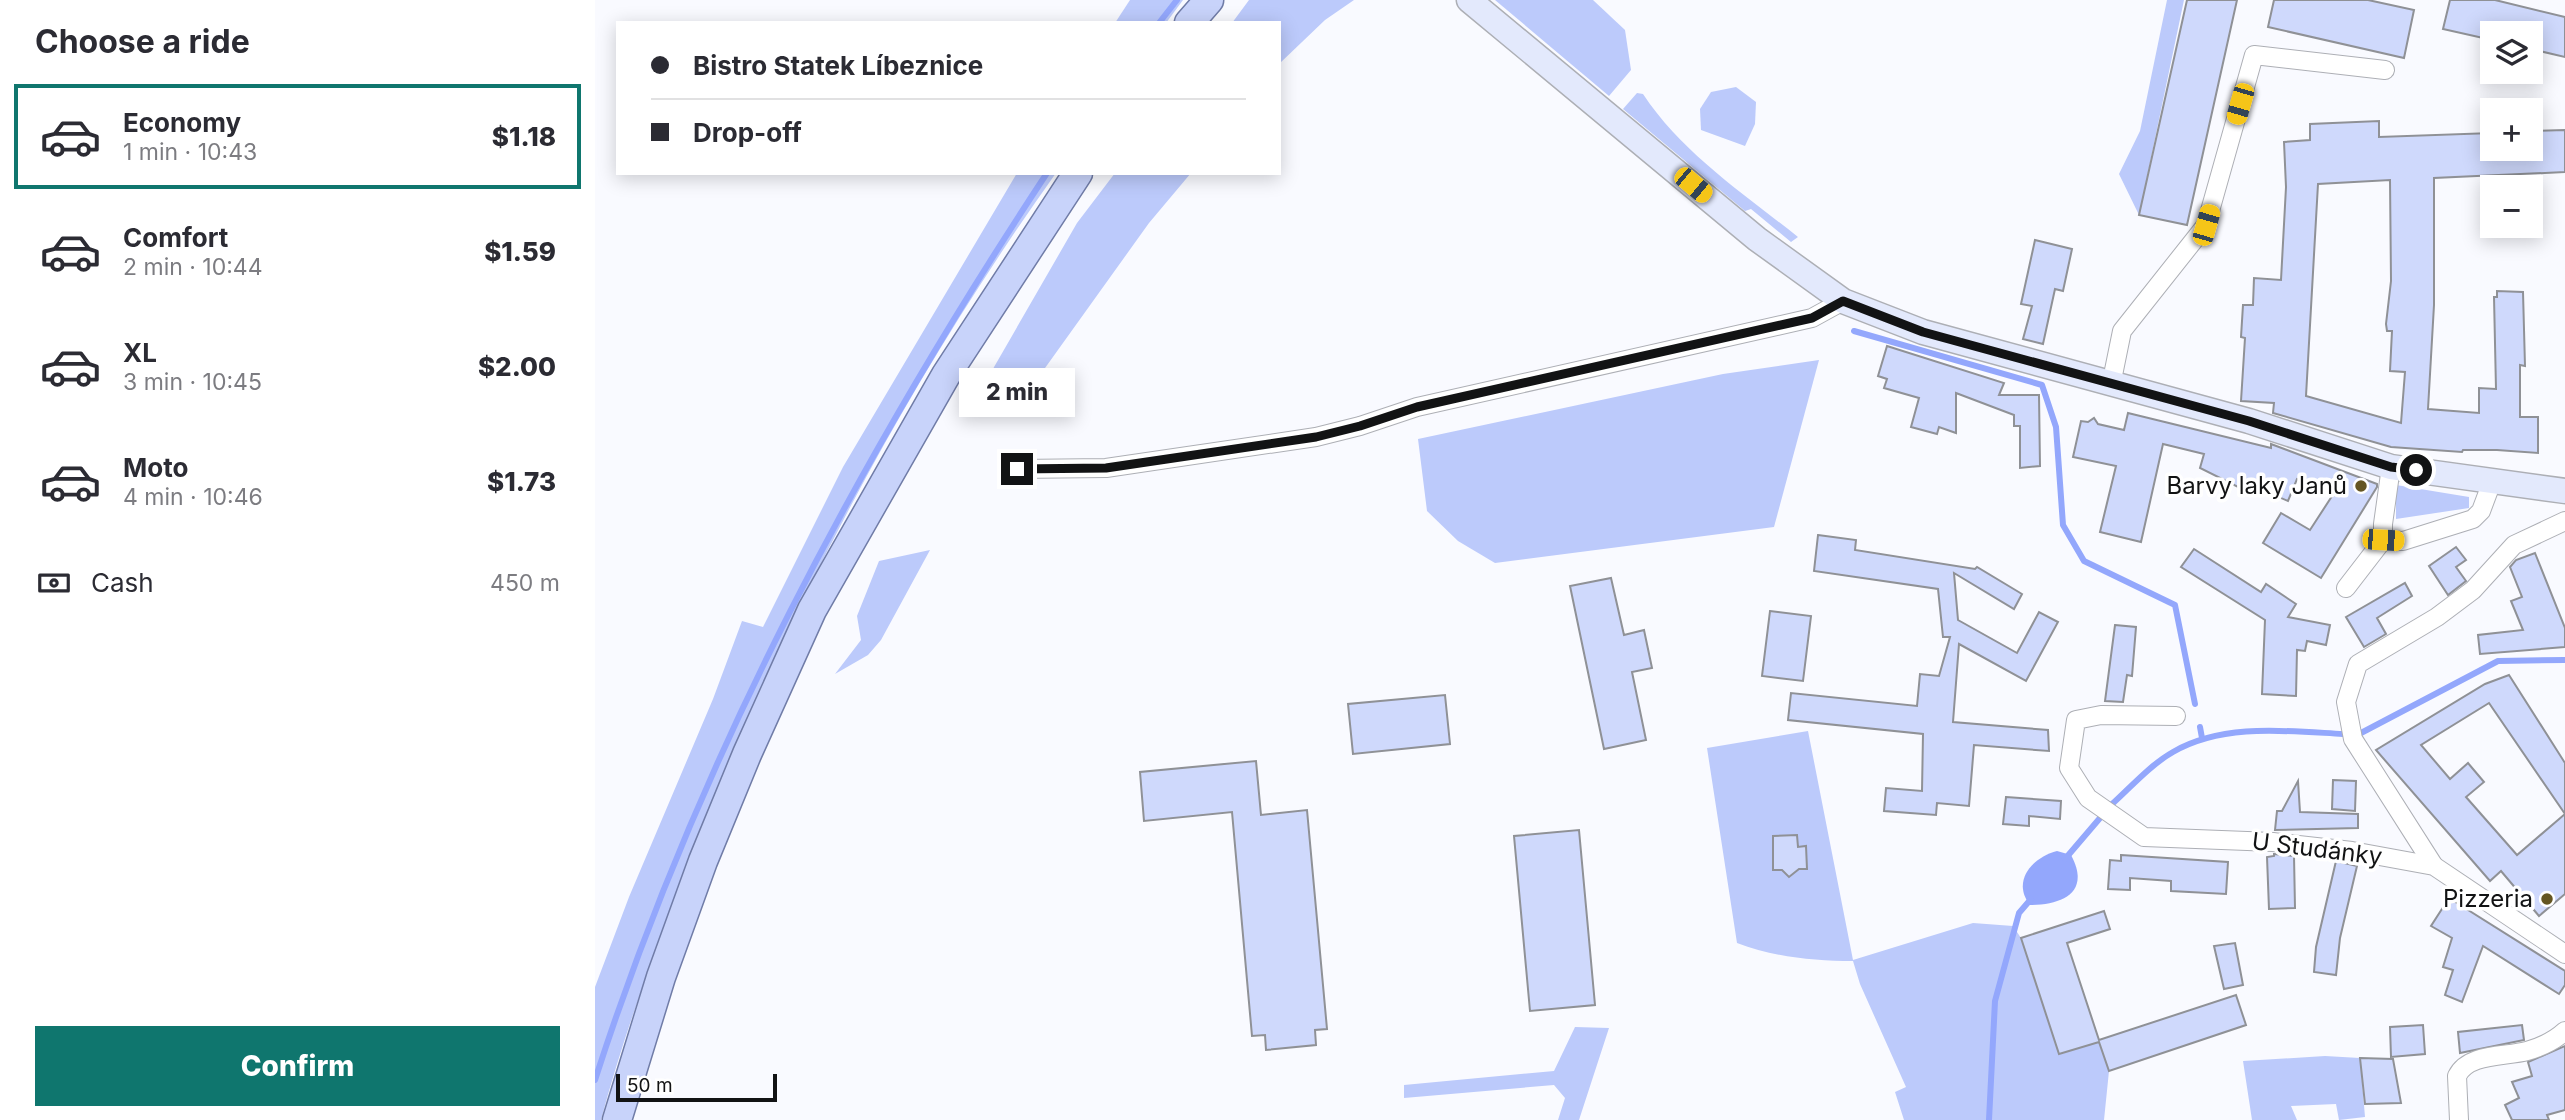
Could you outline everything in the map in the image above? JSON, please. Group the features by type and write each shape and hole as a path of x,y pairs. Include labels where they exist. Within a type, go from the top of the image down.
{"main road":[{"path":"1191,21 1209,0"},
{"path":"617,1120 661,977 703,861 747,754 812,610 946,375 1077,175"}],"street":[{"path":"1469,0 1757,239 1843,301 1923,332 2249,421 2391,467 2565,491"},
{"path":"2111,385 2122,331 2206,225 2254,55 2385,70"},
{"path":"1017,469 1106,468 1316,437 1417,407 1812,318 1843,301"},
{"path":"2346,588 2383,540 2391,467"},
{"path":"2383,540 2403,541 2473,519 2481,511 2493,479"},
{"path":"2434,866 2353,739 2346,702 2358,664 2437,617 2473,590 2514,545 2565,521"},
{"name":"U Studánky","path":"2176,716 2101,715 2076,720 2069,768 2088,798 2144,837 2273,842 2434,866 2565,954"},
{"path":"2459,1120 2457,1076 2466,1065 2526,1051 2555,1040 2565,1031"}],"shaded area":[{"path":"1130,0 1183,0 1167,21 1116,21"},
{"path":"1249,0 1354,0 1325,20 1281,62 1281,21 1233,21"},
{"path":"1495,0 1593,0 1625,30 1631,70 1609,96"},
{"path":"2167,0 2184,0 2139,215 2119,174 2140,131"},
{"path":"1736,87 1756,102 1755,124 1745,146 1701,130 1700,109 1711,92"},
{"path":"1637,93 1643,94 1695,154 1798,237 1791,242 1751,209 1745,211 1623,109"},
{"path":"1016,175 1055,175 1000,254 898,421 806,594 764,683 688,864 630,1023 601,1120 595,1120 595,987 629,897 713,699 742,621 763,627 843,467"},
{"path":"1113,175 1189,175 1149,223 1035,382 1010,409 993,413 975,400 1077,223"},
{"path":"1819,360 1774,527 1495,563 1458,541 1427,511 1418,439 1723,374"},
{"path":"2396,485 2469,497 2469,508 2396,519"},
{"path":"930,550 881,640 868,655 835,674 861,640 857,616 879,561"},
{"path":"1808,731 1853,960 1973,923 2013,926 2021,938 2059,1054 2099,1042 2109,1071 2104,1120 1904,1120 1895,1092 1906,1087 1860,984 1853,961 1794,957 1737,943 1707,748"},
{"path":"1575,1027 1609,1028 1579,1120 1558,1120 1565,1098 1554,1085 1404,1098 1404,1085 1554,1071"},
{"path":"2325,1056 2360,1058 2365,1117 2339,1120 2336,1104 2291,1106 2297,1120 2252,1120 2243,1061"}],"water":[{"path":"2057,851 2071,855 2078,878 2076,887 2063,899 2030,905 2023,887 2027,871 2040,859"}],"building":[{"path":"2187,0 2237,0 2187,225 2139,215"},
{"path":"2274,0 2368,0 2414,10 2404,58 2268,27"},
{"path":"2450,0 2495,0 2565,17 2565,57 2543,52 2543,21 2480,21 2480,37 2443,29"},
{"path":"2379,121 2379,137 2480,133 2480,161 2543,161 2543,131 2565,130 2565,172 2434,178 2434,305 2428,409 2479,413 2479,388 2496,389 2494,297 2497,297 2497,291 2523,292 2525,366 2520,365 2520,417 2538,417 2538,453 2497,450 2462,452 2391,447 2273,413 2274,403 2241,401 2245,338 2241,337 2243,305 2253,305 2254,278 2281,280 2286,187 2284,142 2310,140 2310,124","holes":["2390,180 2391,281 2387,331 2392,331 2390,371 2405,372 2401,423 2306,396 2318,184"]},
{"path":"2035,240 2072,249 2063,291 2055,289 2043,344 2023,339 2032,306 2021,304"},
{"path":"1887,346 2004,383 1999,395 2039,395 2040,466 2020,468 2020,426 2014,426 2014,415 1956,393 1956,433 1939,427 1937,434 1911,427 1919,398 1884,388 1887,379 1878,376"},
{"path":"2128,413 2271,448 2271,444 2377,484 2377,487 2321,578 2263,543 2281,513 2310,530 2334,493 2297,479 2288,501 2251,485 2248,492 2200,468 2204,454 2163,444 2141,542 2100,532 2116,466 2073,457 2081,421 2088,422 2094,418 2098,424 2124,430"},
{"path":"1818,535 1856,540 1855,550 1975,569 1977,567 2022,594 2014,609 1954,573 1958,620 2017,653 2039,612 2058,622 2026,681 1959,644 1953,722 2048,730 2049,751 1974,745 1969,806 1937,803 1936,815 1884,811 1886,788 1922,791 1923,734 1788,720 1791,693 1917,706 1920,674 1939,676 1950,637 1943,637 1938,589 1814,571"},
{"path":"2456,547 2466,560 2456,567 2466,581 2448,595 2429,566"},
{"path":"2194,549 2261,592 2266,584 2296,604 2288,617 2330,625 2326,645 2307,641 2305,651 2297,650 2296,696 2262,694 2265,620 2181,567"},
{"path":"2535,553 2565,628 2565,647 2480,654 2478,635 2523,630 2511,601 2522,597 2510,567 2516,560"},
{"path":"1611,578 1624,635 1644,630 1652,668 1632,672 1646,740 1604,749 1570,586"},
{"path":"2405,583 2412,596 2377,618 2386,634 2364,647 2346,617"},
{"path":"1770,611 1811,616 1803,681 1762,676"},
{"path":"2115,625 2136,627 2132,676 2127,675 2123,702 2105,701"},
{"path":"2509,675 2565,763 2565,814 2565,894 2539,916 2501,871 2490,881 2376,750 2485,684","holes":["2489,703 2565,814 2517,855 2466,797 2484,782 2468,763 2450,779 2421,745"]},
{"path":"1445,695 1450,744 1353,754 1348,704"},
{"path":"1256,761 1261,815 1307,810 1327,1029 1315,1030 1316,1045 1266,1050 1265,1035 1252,1036 1232,812 1144,821 1140,772"},
{"path":"2333,780 2356,781 2355,811 2332,809"},
{"path":"2298,781 2300,812 2358,814 2358,828 2275,830 2277,811 2282,811"},
{"path":"2006,797 2061,801 2060,819 2029,816 2029,826 2003,824"},
{"path":"1579,830 1595,1005 1530,1011 1514,836"},
{"path":"1797,835 1798,847 1806,846 1807,869 1799,869 1789,877 1782,870 1773,870 1773,836"},
{"path":"2274,854 2294,856 2295,908 2269,909 2267,857"},
{"path":"2121,855 2228,862 2226,894 2171,891 2171,881 2130,878 2130,890 2108,889 2110,860 2121,861"},
{"path":"2336,861 2357,866 2340,938 2336,975 2314,972 2316,947"},
{"path":"2449,898 2565,971 2565,985 2559,994 2483,946 2462,1002 2445,995 2453,970 2443,967 2452,938 2431,926"},
{"path":"2104,911 2110,929 2067,943 2099,1040 2236,995 2246,1025 2109,1071 2099,1042 2059,1054 2021,938"},
{"path":"2235,943 2243,985 2224,989 2214,946"},
{"path":"2423,1025 2425,1054 2391,1057 2390,1027"},
{"path":"2522,1025 2524,1040 2460,1053 2458,1032"},
{"path":"2565,1046 2565,1110 2547,1115 2549,1120 2512,1120 2505,1105 2519,1098 2512,1082 2532,1076 2528,1062"},
{"path":"2360,1058 2393,1059 2401,1103 2365,1104"}],"waterway":[{"path":"1161,21 1177,0"},
{"path":"595,1080 637,960 683,842 790,611 913,388 1046,175"},
{"path":"1854,331 2042,385 2056,427 2063,525 2084,561 2175,605 2195,704"},
{"path":"2361,733 2498,661 2565,660"},
{"path":"2200,727 2202,738"},
{"path":"2111,805 2156,763 2192,743 2256,731 2343,734"},
{"path":"2065,859 2100,818"},
{"path":"1989,1120 1995,1001 2019,913 2031,899"}],"place":[{"name":"Barvy laky Janů","path":"2361,486"},
{"name":"Pizzeria","path":"2547,899"}],"route":[{"path":"1017,469 1106,468 1316,437 1417,407 1812,318 1843,301 1923,332 2249,421 2391,467 2416,470"}]}
